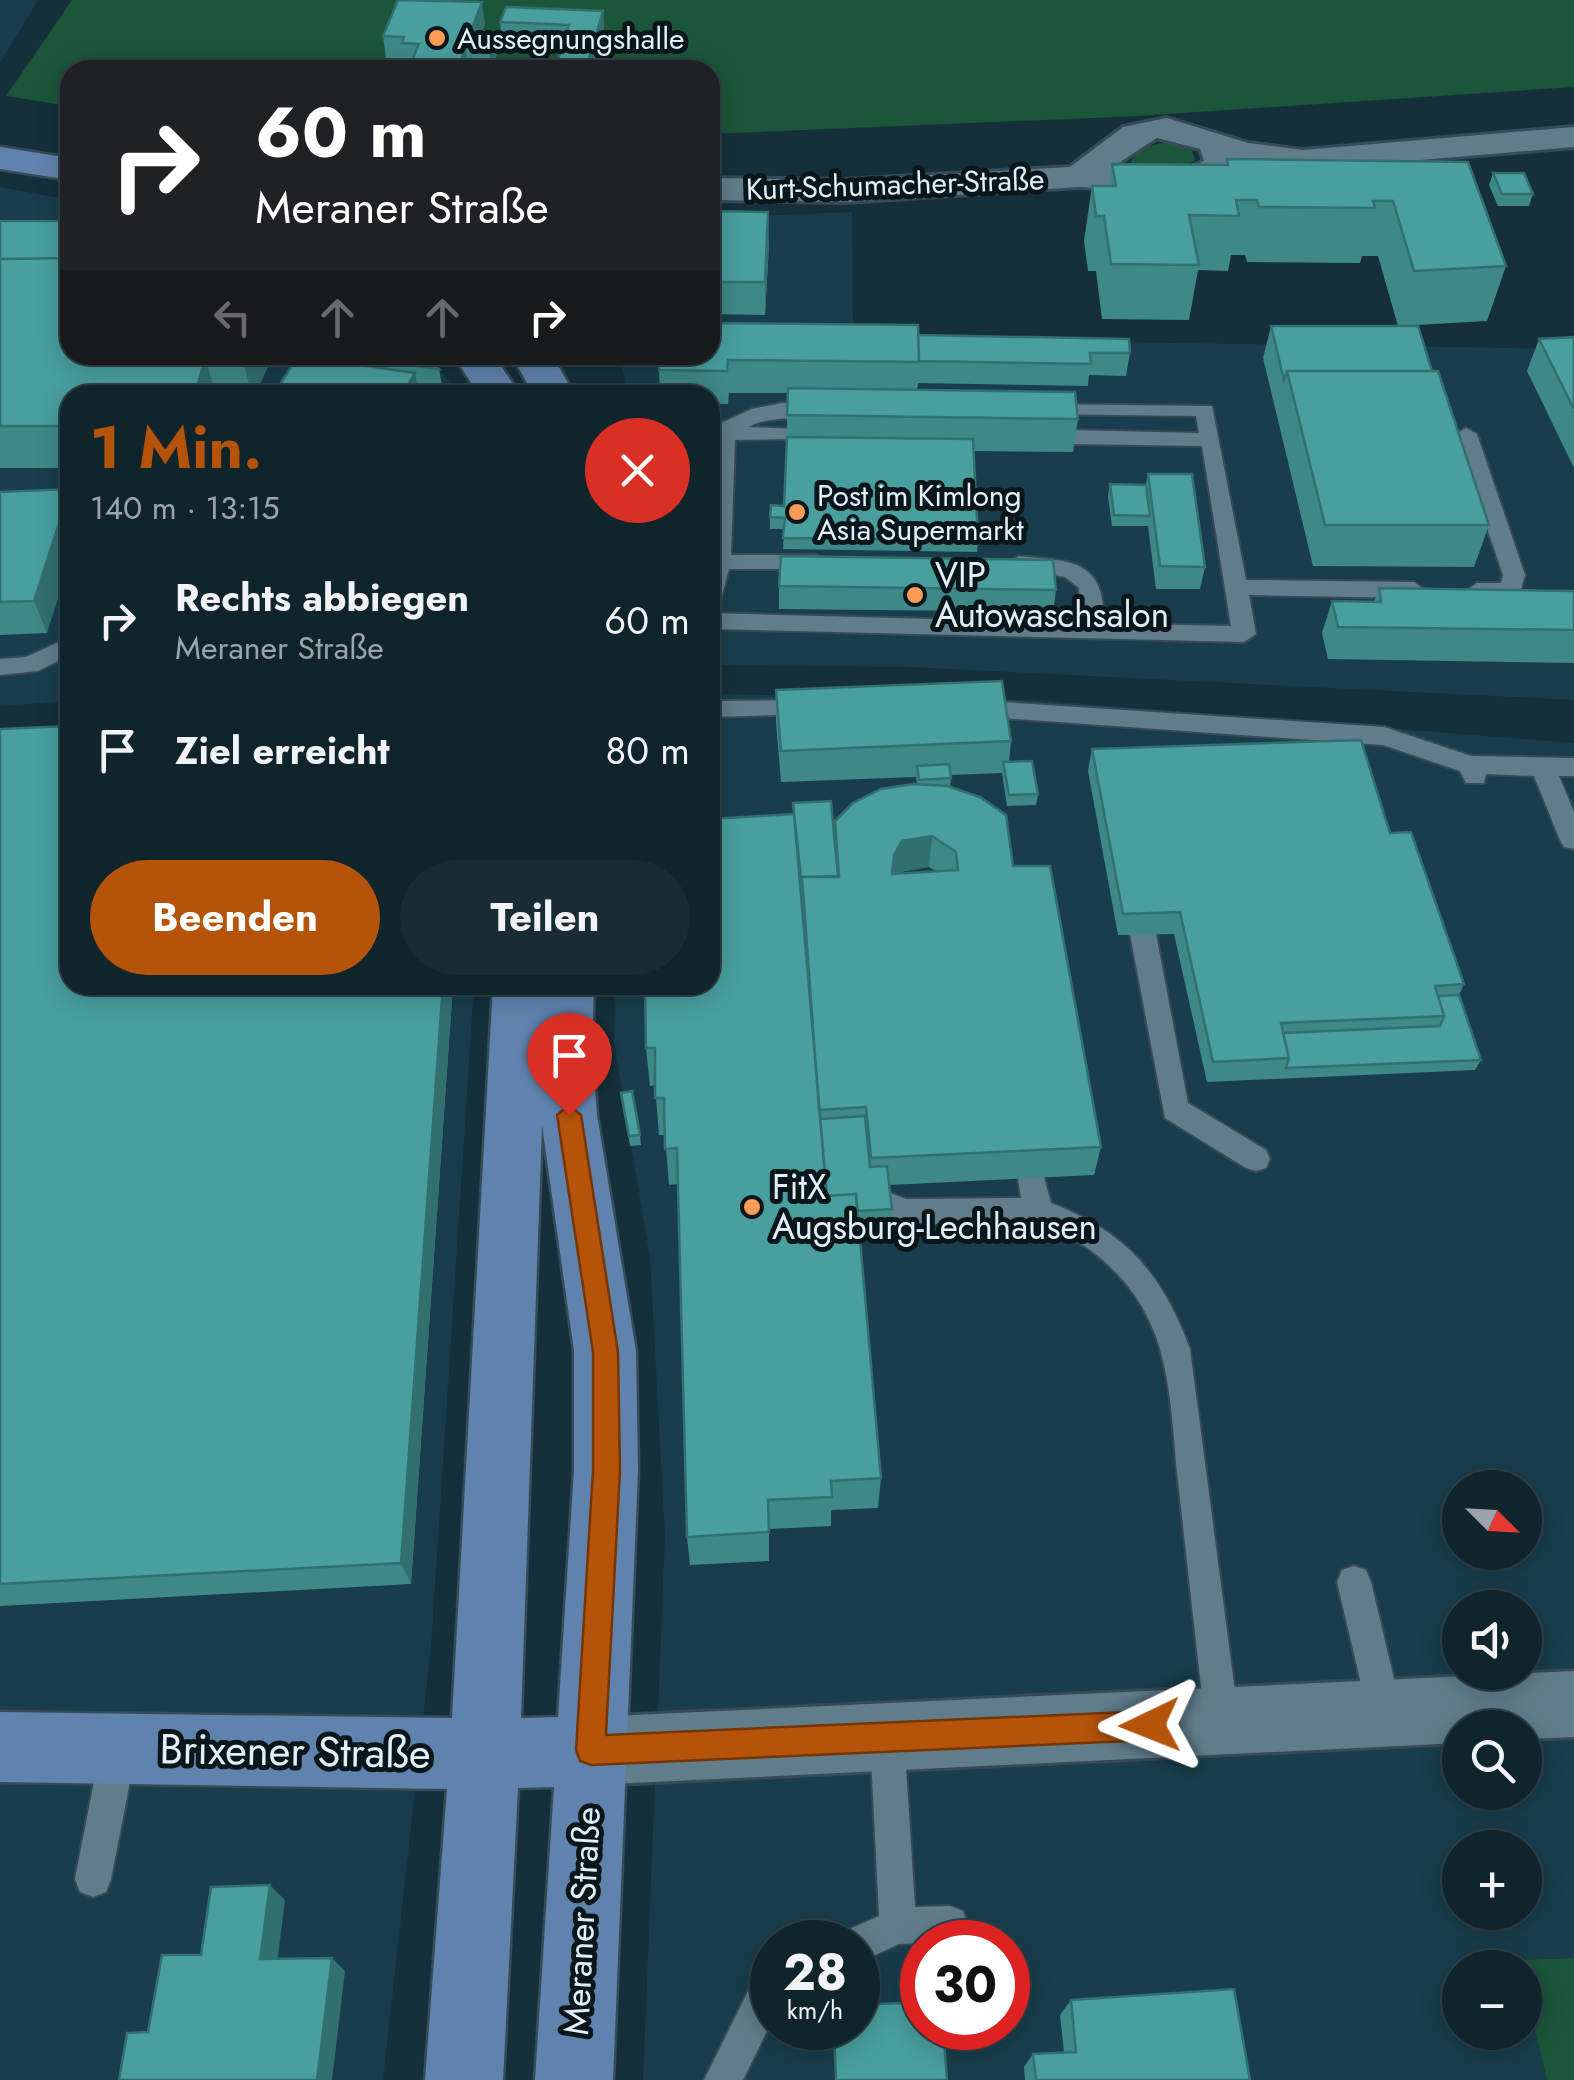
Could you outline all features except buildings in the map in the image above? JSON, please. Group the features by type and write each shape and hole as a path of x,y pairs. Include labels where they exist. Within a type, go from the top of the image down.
{"main road":[{"path":"0,130 60,139"},
{"path":"0,158 60,167"},
{"path":"464,2080 485,1754 520,995"},
{"name":"Meraner Straße","path":"567,995 564,1052 569,1115 606,1352 606,1470 574,2080"},
{"name":"Brixener Straße","path":"0,1748 485,1754 591,1750"}],"street":[{"name":"Kurt-Schumacher-Straße","path":"1079,177 1145,130 1178,128 1216,144 1275,158 1342,159 1574,137"},
{"name":"Kurt-Schumacher-Straße","path":"720,189 844,190 1079,177 1188,182 1222,165 1216,144"},
{"path":"591,1750 1574,1704"}],"lane":[{"path":"720,431 746,415 769,409 848,409"},
{"path":"720,621 1244,634 1204,410 1026,410"},
{"path":"720,433 787,434"},
{"path":"1236,587 1510,591 1514,575 1466,434"},
{"path":"1071,437 1211,440"},
{"path":"720,562 832,562"},
{"path":"1002,563 1071,570 1090,585 1092,606 1076,624 1045,630"},
{"path":"0,667 30,665 60,650"},
{"path":"720,709 840,708"},
{"path":"954,708 1010,708 1384,736 1472,771 1574,768"},
{"path":"1543,767 1573,840"},
{"path":"1143,934 1176,1110 1256,1159"},
{"path":"1032,1179 1038,1211"},
{"path":"898,1201 1038,1211 1077,1226 1120,1256 1160,1308 1186,1410 1222,1722"},
{"path":"1354,1582 1385,1714"},
{"path":"880,1934 898,1926 887,1738"},
{"path":"93,1880 118,1749"},
{"path":"723,2080 750,2026"}],"shaded area":[{"path":"0,0 38,0 0,63"},
{"path":"0,187 60,198 60,365 436,365 452,385 60,385 60,702 0,706"},
{"path":"852,212 853,338 1574,349 1574,700 910,667 720,665 720,385 626,385 622,365 720,365 720,218"},
{"path":"720,694 1034,700 1574,743 1574,1958 1542,1959 1542,1950 1442,1950 1442,2050 1540,2050 1547,2080 643,2080 665,1536 650,1258 614,1042 615,995 720,995"},
{"path":"0,737 60,950 60,995 473,995 431,1647 383,2080 0,2080"}],"green space":[{"path":"72,0 1574,0 1574,87 1138,116 720,134 720,60 60,60 60,104 6,96"},
{"path":"1169,142 1191,148 1195,160 1186,166 1131,163 1146,148"},
{"path":"1574,1958 1574,2080 1547,2080 1540,2050 1542,1959"}],"place":[{"name":"Aussegnungshalle","path":"437,38"},
{"name":"Post im Kimlong Asia Supermarkt","path":"797,512"},
{"name":"VIP Autowaschsalon","path":"915,595"},
{"name":"FitX Augsburg-Lechhausen","path":"752,1207"}],"route":[{"path":"569,1115 606,1352 606,1470 591,1750 1150,1725"}]}
